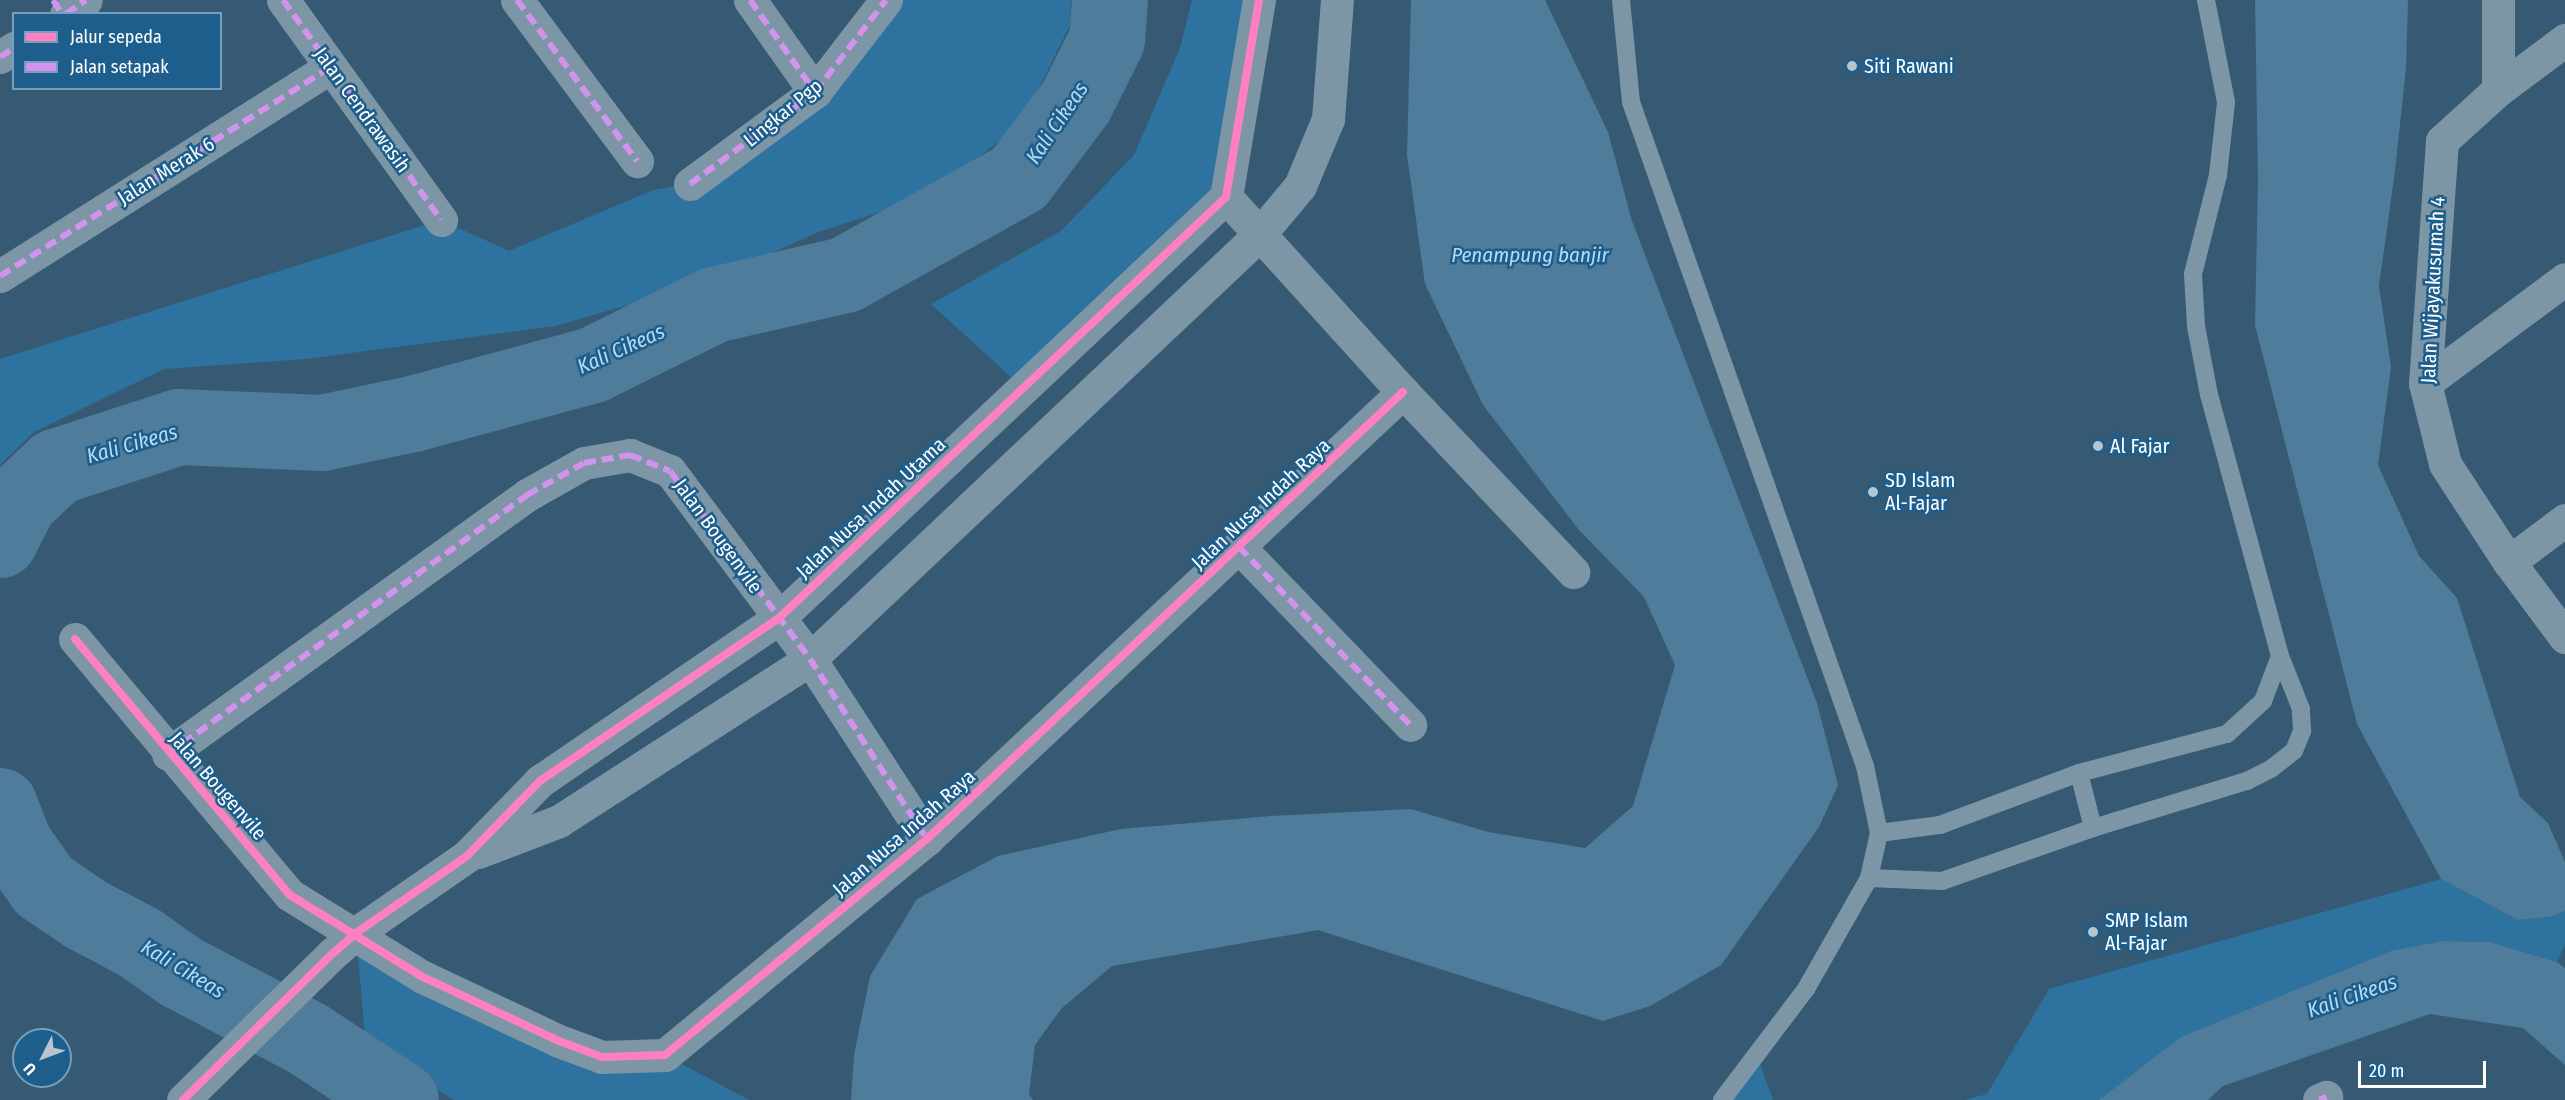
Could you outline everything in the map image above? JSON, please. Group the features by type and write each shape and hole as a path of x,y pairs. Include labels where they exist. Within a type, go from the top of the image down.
{"street":[{"path":"53,0 62,12"},
{"path":"67,12 86,0"},
{"name":"Jalan Cendrawasih","path":"283,0 441,220"},
{"path":"518,0 637,161"},
{"path":"750,0 815,92"},
{"name":"Lingkar Pgp","path":"690,184 815,92 886,0"},
{"path":"1259,0 1226,197 1403,392 1573,572"},
{"name":"Jalan Nusa Indah Utama","path":"467,856 559,821 810,659 1259,235 1300,186 1328,119 1337,0"},
{"path":"2498,0 2498,90"},
{"name":"Jalan Wijayakusumah 4","path":"2565,40 2498,90 2442,141 2426,382 2445,464 2509,562 2565,637"},
{"name":"Jalan Merak 6","path":"0,276 331,67"},
{"name":"Jalan Nusa Indah Utama","path":"190,1093 331,955 356,933 467,856 540,781 779,618 1226,197"},
{"path":"2426,382 2565,279"},
{"name":"Jalan Nusa Indah Raya","path":"356,933 423,977 581,1049 602,1057 665,1055 927,839 1403,392"},
{"name":"Jalan Bougenvile","path":"168,754 527,495 584,463 630,455 670,471 810,659 927,839"},
{"path":"2509,562 2565,520"},
{"path":"1239,547 1410,725"},
{"name":"Jalan Bougenvile","path":"75,639 168,754 290,895 356,933"}],"lane":[{"path":"1622,0 1631,102 1861,755 1879,833 1869,878 1806,989 1722,1100"},
{"path":"1869,878 1941,881 2093,828 2247,781 2272,768 2294,751 2302,731 2301,709 2280,656 2209,395 2196,326 2193,274 2218,175 2226,102 2206,0"},
{"path":"1879,833 1940,825 2079,773 2227,734 2263,701 2280,656"},
{"path":"2079,773 2093,828"}],"shaded area":[{"path":"886,0 1071,0 1070,25 1022,123 931,195 816,233 705,283 555,326 306,359 164,369 34,432 0,465 0,359 441,220 509,251 653,190 690,184 815,92"},
{"path":"1192,0 1259,0 1226,197 1023,388 931,304 1061,231 1134,155 1180,48"},
{"path":"2441,879 2518,920 2549,917 2565,911 2565,944 2557,962 2490,942 2444,941 2182,1037 2099,1100 1965,1100 1987,1094 2049,989"},
{"path":"356,933 559,1041 665,1055 749,1100 454,1100 366,1047"},
{"path":"1756,1053 1773,1100 1722,1100"}],"water":[{"name":"Penampung banjir","path":"1411,0 1545,0 1608,132 1632,221 1817,703 1838,785 1819,827 1721,965 1650,1006 1603,1021 1318,930 1112,966 1061,1009 1035,1045 1029,1094 1033,1100 851,1100 854,1055 870,976 917,899 998,856 1121,829 1271,816 1411,809 1488,832 1585,848 1633,806 1675,665 1644,597 1579,530 1483,405 1425,284 1407,155"},
{"path":"2255,0 2408,0 2406,68 2379,286 2391,367 2378,465 2419,556 2457,598 2520,797 2548,823 2565,862 2565,911 2549,917 2518,920 2441,879 2357,724 2255,325 2258,181"},
{"path":"2444,941 2490,942 2557,962 2565,968 2565,1065 2523,1028 2430,1014 2223,1086 2208,1100 2099,1100 2181,1037 2391,951"}],"waterway":[{"name":"Kali Cikeas","path":"0,540 20,501 56,467 179,427 322,433 413,414 593,365 714,305 845,275 1019,178 1076,102 1107,40 1110,0"},
{"name":"Kali Cikeas","path":"0,806 15,845 44,886 85,914 140,943 181,972 308,1039 401,1100"}],"marked path":[{"path":"53,0 61,12"},
{"path":"69,12 86,0"},
{"path":"283,0 441,220"},
{"path":"517,0 637,161"},
{"path":"750,0 815,92"},
{"path":"690,184 815,92 886,0"},
{"path":"0,57 12,49"},
{"path":"0,276 331,67"},
{"path":"168,754 527,495 584,463 630,455 670,471 810,659 927,839"},
{"path":"1239,547 1410,725"},
{"path":"2319,1100 2326,1097"}],"cycle path":[{"path":"183,1100 331,955 356,933 467,856 540,781 779,618 1226,197 1259,0"},
{"path":"75,639 290,895 423,977 559,1041 602,1057 665,1055 927,839 1403,392"}],"place":[{"name":"Siti Rawani","path":"1852,66"},
{"name":"Al Fajar","path":"2098,446"},
{"name":"SD Islam Al-Fajar","path":"1873,492"},
{"name":"SMP Islam Al-Fajar","path":"2093,932"}]}
